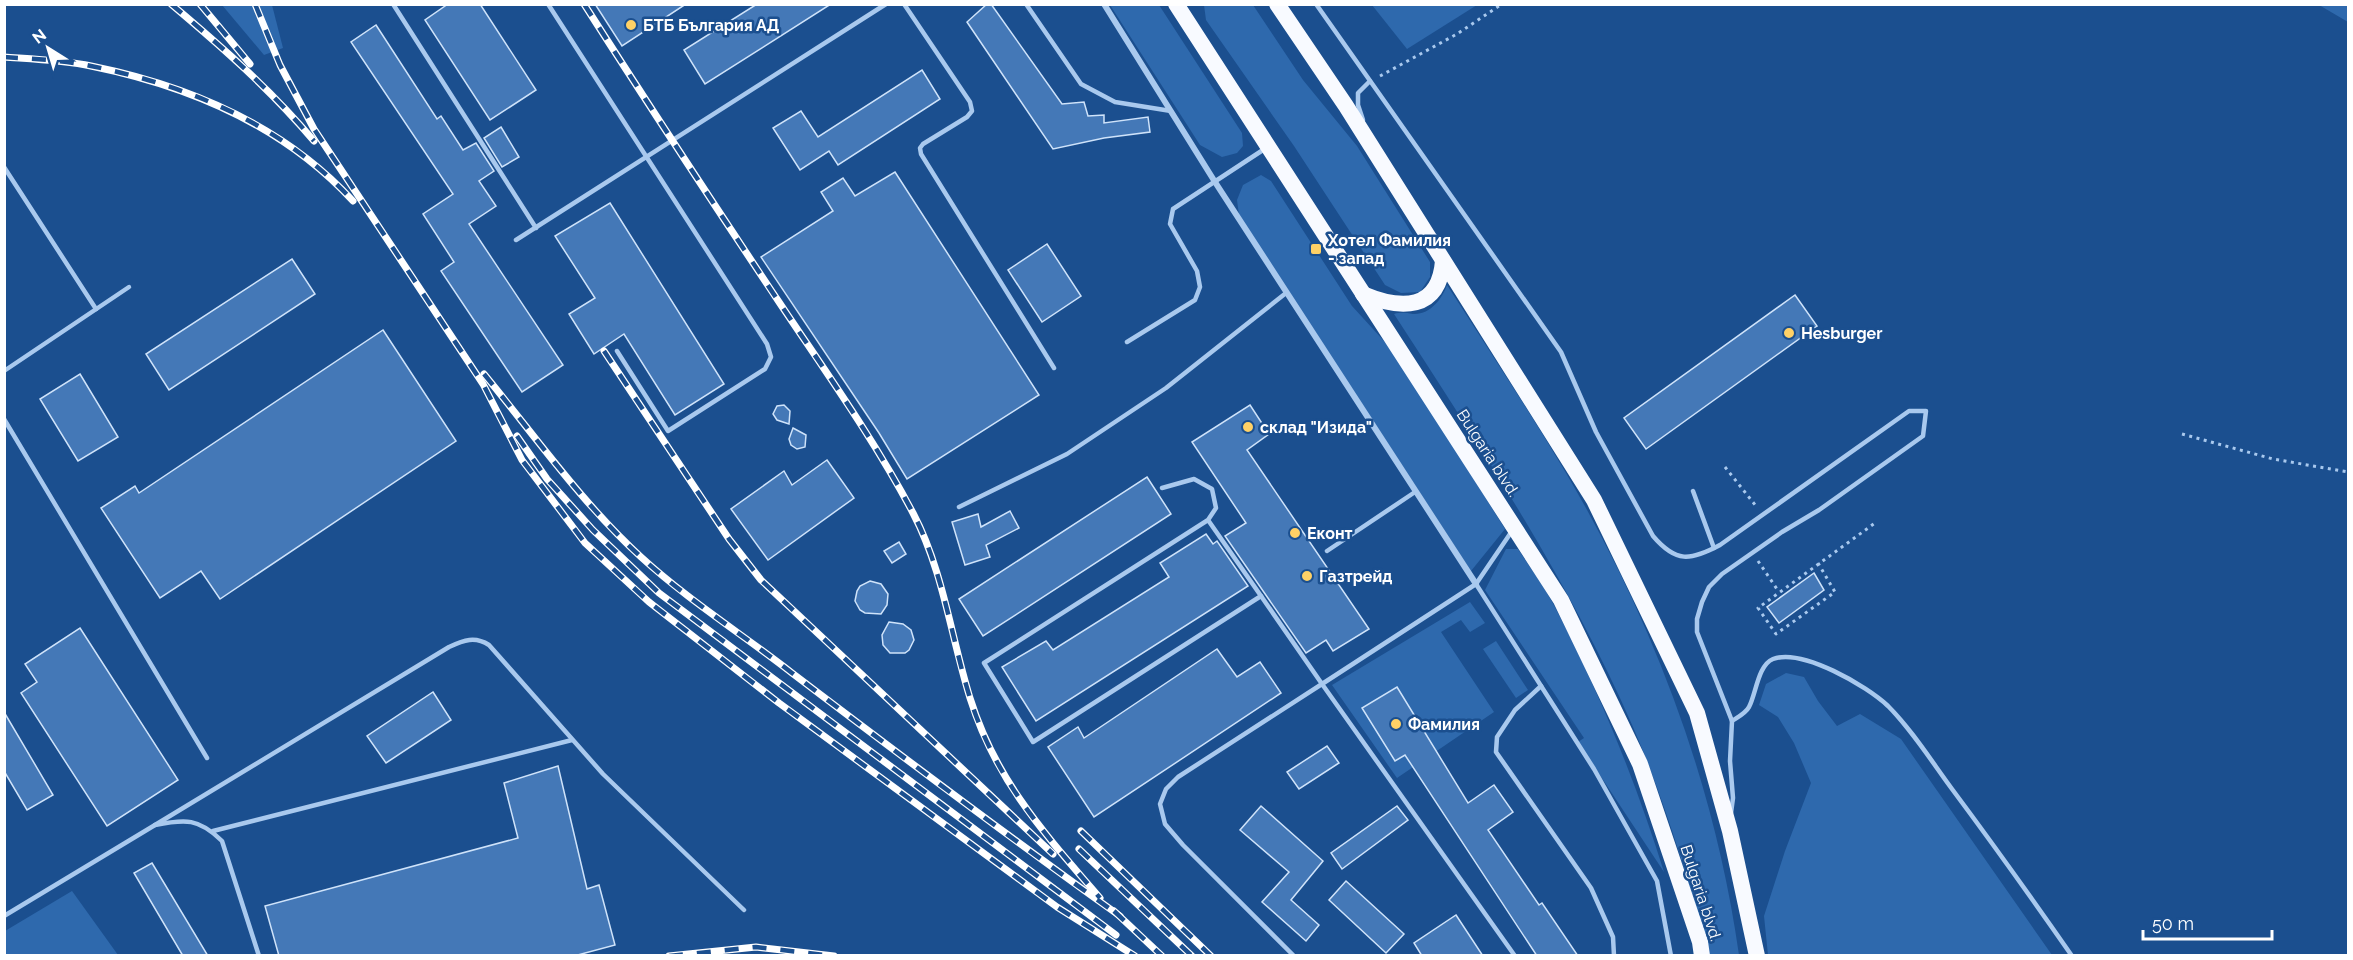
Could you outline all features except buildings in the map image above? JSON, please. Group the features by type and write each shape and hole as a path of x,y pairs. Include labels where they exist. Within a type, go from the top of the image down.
{"highway":[{"name":"Bulgaria blvd.","path":"1176,4 1561,600 1640,764 1700,942 1702,956"},
{"path":"1189,24 1190,4"},
{"path":"1277,4 1372,148 1594,500 1697,713 1730,831 1757,956"},
{"path":"1363,294 1381,302 1411,304 1426,298 1442,278 1443,261"}],"street":[{"path":"1104,4 1286,293 1476,584"}],"lane":[{"path":"393,4 536,228"},
{"path":"548,4 767,344 771,357 765,369 668,431 617,351"},
{"path":"516,240 886,4"},
{"path":"904,4 969,102 972,111 967,117 923,144 920,148 921,154 1054,368"},
{"path":"1026,4 1081,84 1115,102 1171,111"},
{"path":"1316,4 1561,352 1596,432 1653,536 1666,550 1692,558 1714,548 1909,411 1926,411 1923,436 1819,510 1730,569 1709,587 1697,619 1697,632 1732,722 1730,761 1733,798 1730,831"},
{"path":"1370,81 1358,93 1358,105 1372,148"},
{"path":"1127,342 1195,300 1200,287 1197,271 1170,224 1173,209 1268,147"},
{"path":"4,167 96,309"},
{"path":"4,370 129,287"},
{"path":"959,507 1067,454 1166,388 1286,293"},
{"path":"4,418 207,758"},
{"path":"1162,488 1194,479 1212,489 1216,508 1208,520 984,663 1033,742 1261,596"},
{"path":"1693,491 1714,548"},
{"path":"1327,551 1415,492"},
{"path":"1208,520 1515,956"},
{"path":"1294,956 1183,845 1165,824 1160,804 1166,789 1178,777 1476,584 1515,528"},
{"path":"1476,584 1594,769 1657,881 1671,956"},
{"path":"4,916 449,646 472,639 482,640 489,645 603,774 744,910"},
{"path":"1732,722 1748,709 1764,668 1769,661 1776,658 1793,658 1813,663 1854,680 1889,707 1922,747 2072,956"},
{"path":"1541,686 1515,710 1497,737 1496,752 1591,888 1613,937 1614,956"},
{"path":"213,831 572,740"},
{"path":"155,825 180,820 198,822 213,831 222,841 259,956"}],"path":[{"path":"1370,81 1457,34 1502,4"},
{"path":"2182,434 2273,459 2349,472"},
{"path":"1725,467 1763,515"},
{"path":"1818,563 1835,592 1776,634 1758,608 1818,563 1875,523"}],"shaded area":[{"path":"222,5 272,5 283,48 264,55"},
{"path":"1110,5 1159,5 1242,133 1243,146 1237,153 1222,157 1200,145"},
{"path":"1204,5 1253,5 1303,80 1357,146 1430,262 1430,277 1420,292 1401,293 1385,285 1294,146 1206,20"},
{"path":"1372,5 1477,5 1407,49"},
{"path":"2319,5 2348,5 2348,22"},
{"path":"1261,175 1271,181 1352,306 1394,352 1505,529 1471,571 1239,215 1237,200 1243,185"},
{"path":"1447,285 1566,473 1597,529 1653,645 1697,766 1728,891 1739,955 1708,955 1666,812 1645,755 1608,673 1581,619 1522,515 1394,314 1425,312 1439,301"},
{"path":"1506,549 1518,549 1548,595 1573,642 1616,739 1642,805 1664,872 1578,742 1584,738 1485,590"},
{"path":"1470,602 1485,623 1470,632 1461,620 1441,632 1494,712 1397,778 1332,685"},
{"path":"1496,641 1528,690 1516,698 1483,649"},
{"path":"1786,673 1804,677 1837,726 1860,714 1901,739 2052,955 1768,955 1764,916 1785,851 1811,783 1794,743 1778,717 1759,705 1766,684"},
{"path":"72,891 118,955 5,955 5,931"}],"railway":[{"path":"171,4 246,70 314,141"},
{"path":"200,4 250,64"},
{"path":"255,4 280,65 314,129 483,384 522,460 585,543 649,602 779,703 1057,907 1135,956"},
{"path":"584,4 705,191 849,406 898,486 913,513 932,557 970,698 993,755 1041,828 1100,898"},
{"path":"4,57 91,66 128,74 199,97 265,130 326,174 353,201"},
{"path":"604,351 729,539 761,580 1053,854"},
{"path":"484,374 598,514 659,573 955,796 1120,916"},
{"path":"517,436 547,479 593,530 659,593 1116,935"},
{"path":"1081,831 1211,956"},
{"path":"1079,849 1192,956"},
{"path":"1114,911 1162,956"},
{"path":"669,956 756,947 834,956"}],"place":[{"name":"БТБ България АД","path":"631,25"},
{"name":"Хотел Фамилия - запад","path":"1316,249"},
{"name":"Hesburger","path":"1789,333"},
{"name":"склад \"Изида\"","path":"1248,427"},
{"name":"Еконт","path":"1295,533"},
{"name":"Газтрейд","path":"1307,576"},
{"name":"Фамилия","path":"1396,724"}]}
